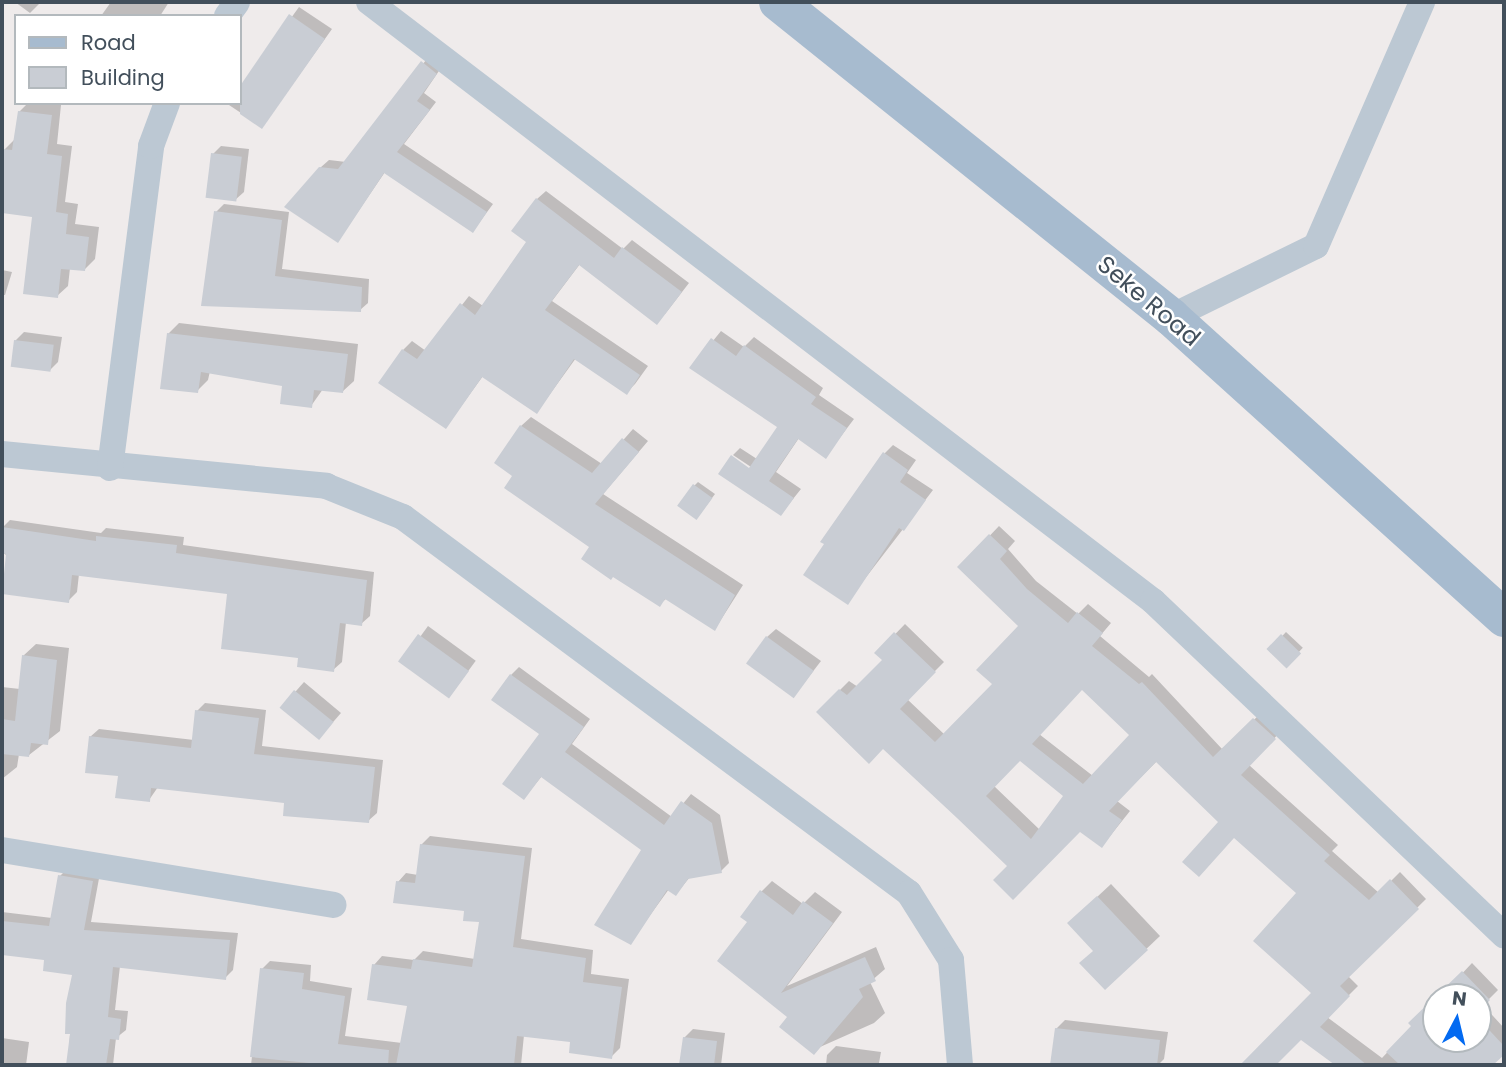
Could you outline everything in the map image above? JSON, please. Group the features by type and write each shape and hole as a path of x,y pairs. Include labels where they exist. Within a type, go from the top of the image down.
{"main road":[{"name":"Seke Road","path":"778,2 1171,317 1504,618"}],"street":[{"path":"369,2 1153,601 1504,935"},
{"path":"1171,317 1316,246 1422,2"},
{"path":"110,467 150,146 166,105"},
{"path":"2,454 110,467 326,486 403,517 909,893 951,960 960,1065"},
{"path":"2,850 333,905"}],"building":[{"path":"289,14 325,39 262,129 240,114 242,83"},
{"path":"421,61 437,74 417,101 430,110 397,152 487,212 473,233 384,173 338,243 284,207 319,167 338,169"},
{"path":"18,111 52,115 47,154 62,156 56,212 68,214 66,234 89,237 85,271 61,269 58,298 23,294 32,217 2,213 2,149 12,150"},
{"path":"211,153 242,157 236,201 206,198"},
{"path":"536,198 614,258 622,247 682,292 657,325 579,265 545,310 640,375 627,395 574,359 537,414 482,377 446,429 378,383 402,349 417,359 460,303 475,315 526,242 511,231"},
{"path":"214,211 282,220 275,276 362,287 361,312 201,306"},
{"path":"167,333 348,354 343,393 314,390 312,408 280,404 282,386 201,372 198,393 160,389"},
{"path":"711,338 736,356 744,345 816,397 811,404 847,428 826,459 798,439 769,481 794,498 781,516 718,474 731,455 749,468 777,427 689,368"},
{"path":"14,340 54,345 50,372 11,367"},
{"path":"520,425 592,473 622,438 639,452 595,504 735,595 715,631 665,599 660,607 613,577 611,580 581,559 589,547 504,488 512,476 494,463"},
{"path":"883,452 908,470 900,482 926,500 904,531 899,528 848,605 803,575 824,544 820,542"},
{"path":"693,484 712,498 697,520 677,506"},
{"path":"2,527 96,541 96,536 177,545 176,553 367,580 362,626 340,623 334,672 297,667 298,658 221,649 227,594 72,575 69,603 2,594 6,554 2,553"},
{"path":"989,534 1007,551 1000,559 1027,589 1068,623 1077,612 1103,633 1092,646 1139,684 1142,682 1213,757 1253,718 1276,739 1241,775 1330,855 1324,861 1369,900 1390,879 1419,909 1340,986 1350,996 1320,1027 1367,1065 1335,1065 1301,1040 1276,1065 1240,1065 1311,993 1253,941 1296,893 1234,838 1199,877 1182,862 1218,822 1156,762 1109,811 1122,820 1102,848 1080,832 1013,900 993,880 1007,866 957,818 883,749 869,764 816,712 839,689 847,695 882,660 874,653 894,632 936,672 900,709 935,742 992,684 976,670 1018,626 957,567","holes":["1082,690 1129,735 1083,784 1032,744","1020,761 1063,796 1031,839 986,796"]},
{"path":"418,634 469,671 449,699 398,662"},
{"path":"1281,634 1301,653 1287,669 1266,649"},
{"path":"766,636 814,671 794,698 746,664"},
{"path":"22,655 57,660 48,745 31,743 29,757 2,754 2,719 15,721"},
{"path":"510,674 584,727 565,752 664,825 681,801 712,823 722,873 688,879 676,896 667,890 631,945 594,925 641,850 541,777 524,800 502,784 539,734 491,700"},
{"path":"294,690 334,722 319,740 280,708"},
{"path":"195,710 259,718 254,754 375,767 369,823 283,816 284,803 151,788 150,802 115,798 118,776 85,773 89,736 191,748"},
{"path":"420,844 525,856 513,947 586,958 583,982 622,987 612,1059 569,1053 570,1042 517,1036 514,1065 396,1065 407,1006 367,1000 372,964 411,969 413,959 472,967 479,922 463,921 464,911 393,903 396,881 415,883"},
{"path":"58,875 93,881 84,930 230,940 226,980 113,967 108,1017 121,1019 119,1040 110,1039 106,1065 66,1065 70,1034 65,1034 66,1003 72,975 43,971 44,960 2,955 2,921 49,926"},
{"path":"760,890 793,915 803,901 833,923 781,993 865,957 876,981 859,989 863,997 814,1055 779,1027 787,1017 717,961 747,922 740,917"},
{"path":"1097,896 1148,950 1105,990 1079,963 1093,951 1067,923"},
{"path":"260,968 304,973 302,989 345,996 338,1044 389,1050 388,1065 329,1065 250,1057"},
{"path":"1462,971 1474,983 1450,983"},
{"path":"1422,1010 1422,1053 1492,1053 1492,1033 1504,1046 1504,1055 1493,1065 1400,1065 1386,1052 1411,1026 1408,1023"},
{"path":"1055,1028 1160,1040 1157,1065 1050,1065"},
{"path":"683,1037 717,1041 714,1065 679,1065"}]}
